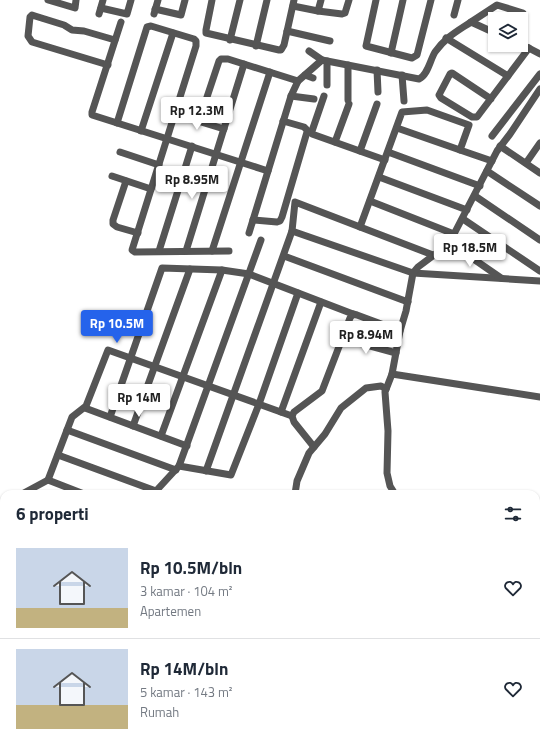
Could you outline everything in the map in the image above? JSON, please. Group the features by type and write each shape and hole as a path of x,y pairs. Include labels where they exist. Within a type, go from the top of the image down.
{"street":[{"path":"48,0 75,8 76,0"},
{"path":"103,0 100,11 127,14 130,0"},
{"path":"158,0 155,12 181,15 185,0"},
{"path":"212,0 206,32 208,34 274,50 281,50 284,45 294,3 318,12 342,14 345,13 349,0"},
{"path":"230,40 240,0"},
{"path":"256,46 267,0"},
{"path":"318,12 321,0"},
{"path":"376,0 366,46 412,58 417,55 431,0"},
{"path":"391,53 403,0"},
{"path":"454,15 458,0"},
{"path":"308,51 324,60 422,78 434,54 446,38 497,5 520,12"},
{"path":"108,66 32,42 28,36 30,17 32,15 64,25 72,30 84,31 115,40"},
{"path":"121,22 92,114 94,116 141,131 268,170"},
{"path":"471,22 488,30"},
{"path":"117,123 147,27 151,26 194,39 196,41 196,46 132,251 229,251"},
{"path":"287,31 330,41"},
{"path":"141,131 173,32"},
{"path":"446,38 508,76"},
{"path":"528,48 540,54"},
{"path":"491,99 452,73 450,74 439,95 441,98 460,110 476,118 479,116 525,52"},
{"path":"199,121 219,61 221,59 224,58 298,81"},
{"path":"249,233 291,96 298,81 304,74 324,60"},
{"path":"324,60 327,85"},
{"path":"186,251 244,64"},
{"path":"335,142 349,102 348,65"},
{"path":"377,70 378,92"},
{"path":"212,251 270,72"},
{"path":"304,74 313,78"},
{"path":"492,136 540,74"},
{"path":"402,75 404,101"},
{"path":"392,490 387,473 388,431 385,400 386,389 392,374 413,274 449,242 463,219 500,146 510,134 540,89"},
{"path":"291,96 314,99"},
{"path":"324,96 312,130 312,134 385,160"},
{"path":"360,151 377,104"},
{"path":"360,227 402,112 427,110 469,125 460,150"},
{"path":"175,114 224,129"},
{"path":"252,220 277,222 280,221 282,217 307,132 304,127 283,121"},
{"path":"397,128 492,161"},
{"path":"526,163 540,143"},
{"path":"159,251 192,146"},
{"path":"500,146 540,173"},
{"path":"120,152 159,164"},
{"path":"388,152 480,186"},
{"path":"486,171 540,206"},
{"path":"112,176 151,189"},
{"path":"379,178 467,210"},
{"path":"126,181 113,224 117,228 138,233"},
{"path":"475,196 540,240"},
{"path":"370,201 454,234"},
{"path":"206,471 284,256 292,231 295,202 433,255"},
{"path":"463,219 540,271"},
{"path":"292,231 413,274 540,281"},
{"path":"157,490 178,468 261,240"},
{"path":"449,242 502,278"},
{"path":"284,256 408,302"},
{"path":"110,417 162,268 222,270 249,274 400,331"},
{"path":"133,426 190,269"},
{"path":"161,436 222,270"},
{"path":"67,430 178,468 232,475 298,293"},
{"path":"282,412 322,302"},
{"path":"292,416 294,412 322,391 341,338 353,314"},
{"path":"341,338 396,353"},
{"path":"29,490 48,480 72,416 85,408 108,350 292,416 294,422 314,447"},
{"path":"392,374 540,397"},
{"path":"296,490 297,481 308,453 325,434 341,408 361,391 371,387 382,386 386,389"},
{"path":"85,408 187,446"},
{"path":"58,455 153,490"},
{"path":"48,480 74,490"}]}
